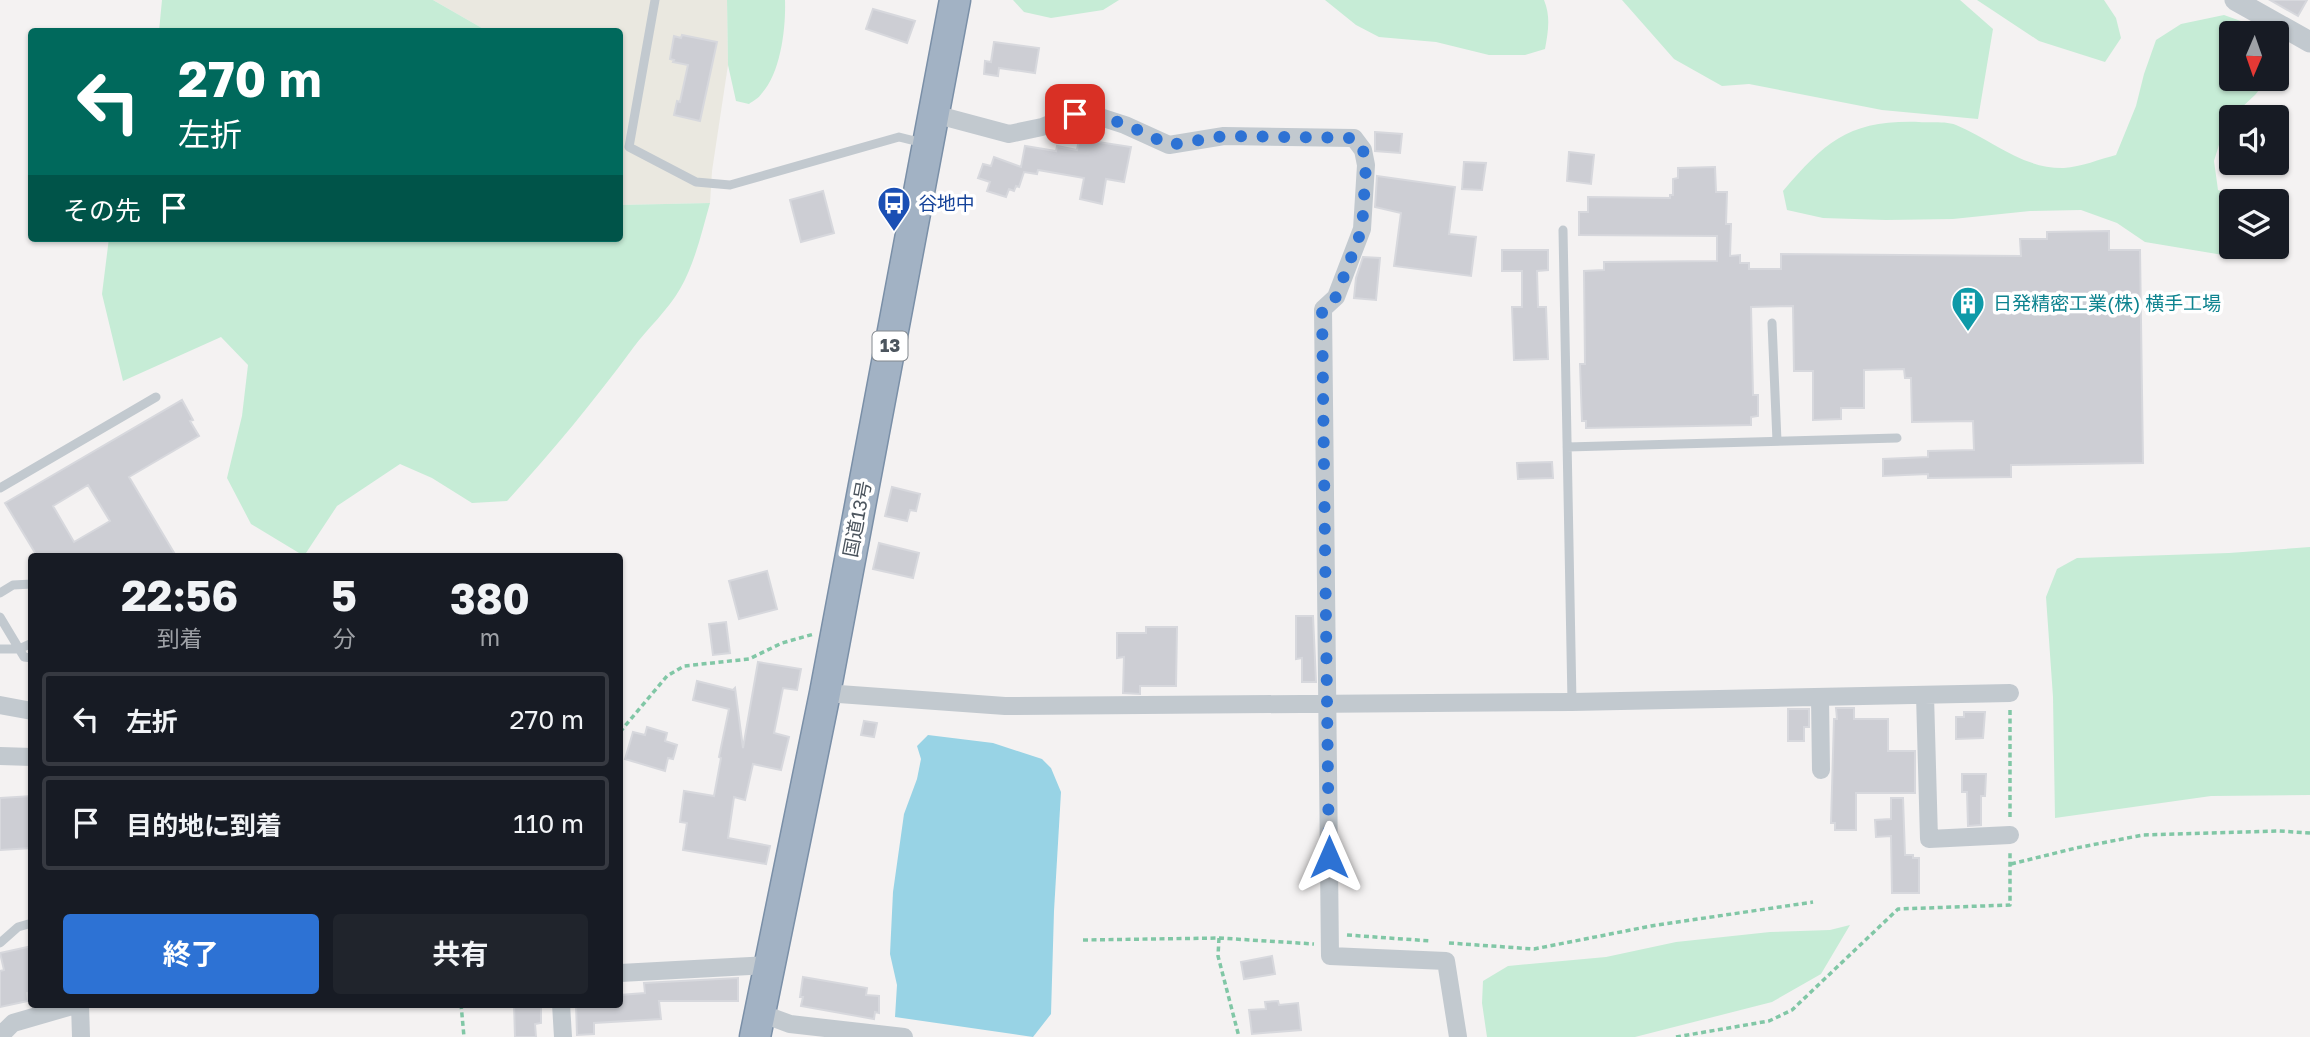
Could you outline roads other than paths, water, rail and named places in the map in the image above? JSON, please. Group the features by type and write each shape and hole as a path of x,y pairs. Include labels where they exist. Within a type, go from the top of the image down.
{"highway":[{"name":"国道13号","path":"757,1025 825,692 956,0"}],"street":[{"path":"2235,0 2310,43"},
{"path":"934,114 1009,134 1042,128 1075,114 1085,114 1125,124 1169,145 1224,136 1354,138 1363,150 1366,165 1362,229 1336,297 1322,309 1330,956 1446,961 1458,1037"},
{"path":"825,692 1005,706 1573,702 2010,693"},
{"path":"1925,695 1929,839 2010,835"},
{"path":"1820,697 1821,770"},
{"path":"0,705 28,710"},
{"path":"0,756 28,757"},
{"path":"623,973 768,965"},
{"path":"0,1036 13,1023 66,1008"},
{"path":"80,1008 81,1037"},
{"path":"561,1008 563,1037"},
{"path":"757,1025 790,1024 904,1037"}],"lane":[{"path":"655,0 629,147 696,182 730,185 899,137 928,144"},
{"path":"1563,230 1573,702"},
{"path":"1772,323 1777,441"},
{"path":"0,488 156,397"},
{"path":"1567,447 1897,438"},
{"path":"0,593 13,585 28,584"},
{"path":"0,617 24,657 28,658"},
{"path":"0,649 19,649 28,645"},
{"path":"0,943 18,927 28,924"}],"water":[{"path":"928,735 993,743 1042,759 1051,768 1061,792 1051,1014 1033,1037 895,1017 897,985 890,954 893,892 904,814 921,759 917,746"}],"place":[{"name":"谷地中","path":"894,233"},
{"name":"日発精密工業(株) 横手工場","path":"1968,333"}]}
